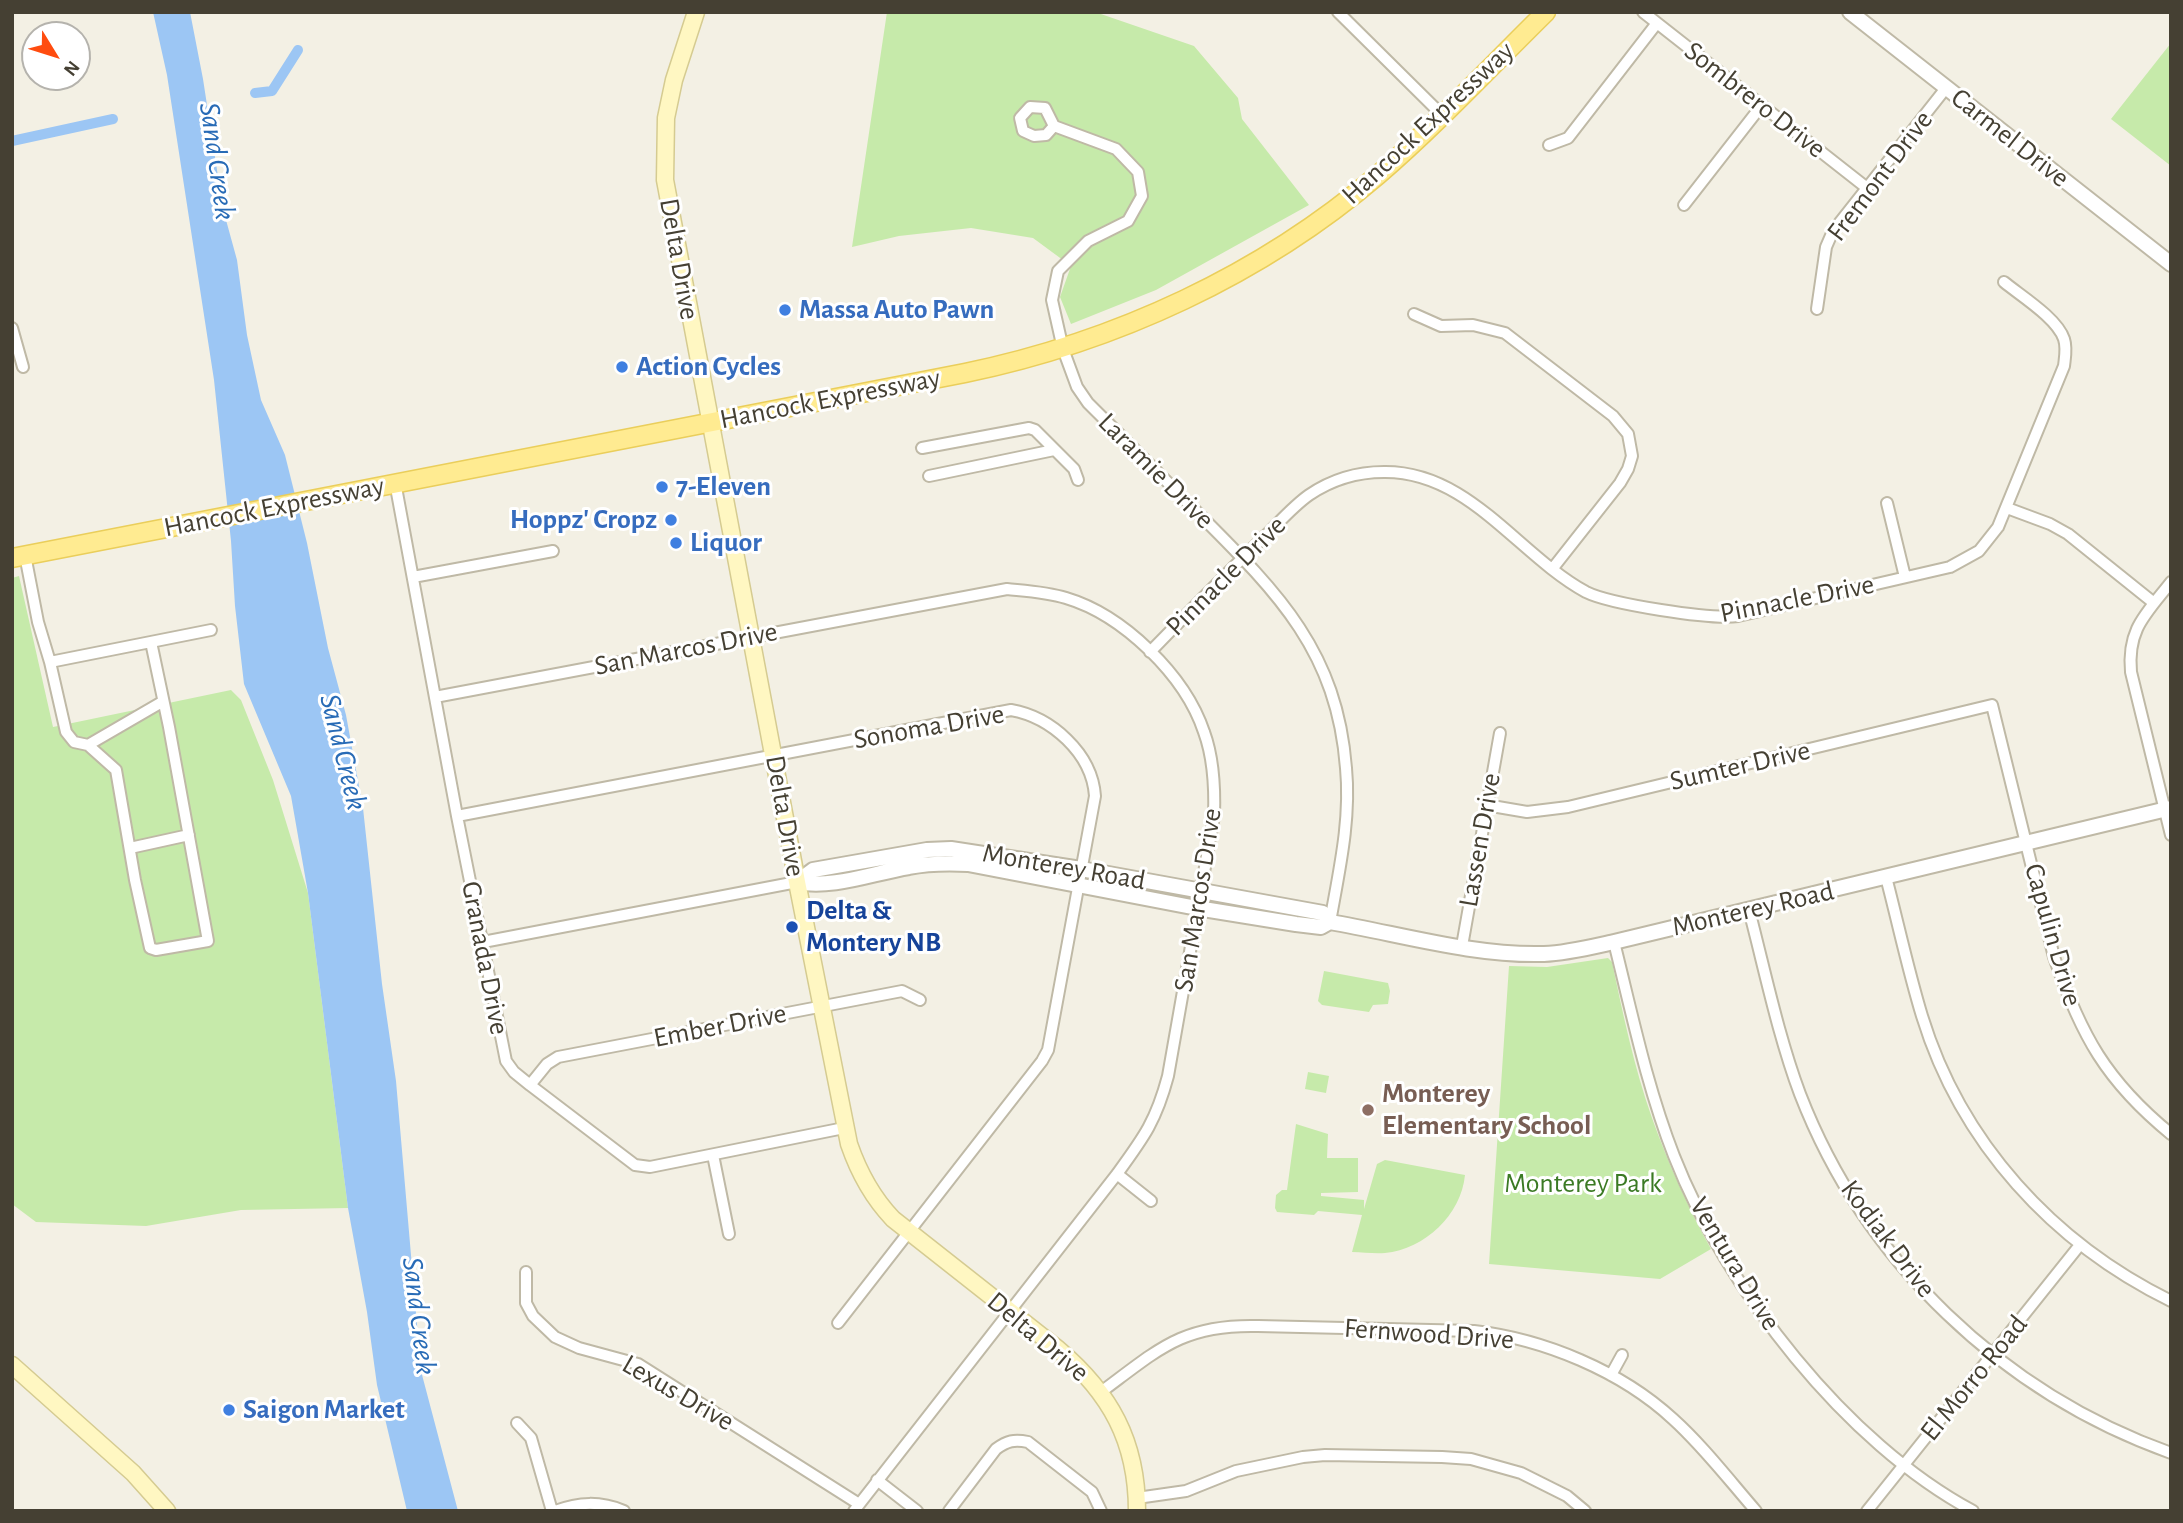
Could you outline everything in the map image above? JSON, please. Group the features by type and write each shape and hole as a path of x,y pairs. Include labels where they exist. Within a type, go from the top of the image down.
{"main road":[{"name":"Delta Drive","path":"696,12 674,80 666,118 665,180 844,1128 856,1164 878,1203 909,1232 1074,1362 1101,1392 1114,1412 1130,1452 1137,1504"},
{"name":"Hancock Expressway","path":"18,556 965,373 1062,349 1170,307 1276,248 1348,199 1377,176 1442,115 1546,12"},
{"path":"12,1365 133,1473 167,1511"}],"street":[{"path":"1338,12 1442,115"},
{"name":"Sombrero Drive","path":"1643,12 1867,188"},
{"name":"Carmel Drive","path":"1850,12 2171,264"},
{"path":"1549,145 1568,138 1657,23"},
{"name":"Fremont Drive","path":"1817,309 1826,247 1833,231 1947,88"},
{"path":"1684,205 1762,106"},
{"name":"Laramie Drive","path":"1054,126 1116,149 1138,172 1142,196 1128,221 1088,240 1058,271 1052,300 1062,349 1077,387 1088,403 1277,595 1310,642 1330,689 1341,726 1347,770 1346,833 1330,922"},
{"name":"Pinnacle Drive","path":"1150,652 1309,496 1346,477 1371,472 1420,476 1454,491 1553,568 1596,597 1723,618 1950,567 1967,559 1989,541 2007,508 2064,366 2066,351 2063,337 2054,323 2004,282"},
{"path":"1414,314 1441,326 1473,325 1505,333 1613,416 1628,434 1632,456 1628,469 1553,568"},
{"path":"12,328 23,367"},
{"path":"922,448 1029,428 1035,430 1074,469 1078,480"},
{"path":"929,476 1054,450"},
{"name":"Granada Drive","path":"396,482 457,816 506,1061 514,1072 530,1085 635,1165 650,1167 844,1128"},
{"path":"1886,503 1905,577"},
{"path":"2007,508 2050,524 2068,534 2154,603"},
{"path":"413,577 553,551"},
{"path":"18,556 50,662 65,732 74,742 88,745 116,770 150,948 156,950 208,941 151,642"},
{"path":"2171,582 2137,627 2131,642 2130,657 2131,672 2167,809 2171,835"},
{"name":"San Marcos Drive","path":"435,697 1007,589 1065,597 1110,618 1171,674 1195,710 1211,757 1215,789 1214,817 1161,1100 1146,1135 1117,1174 856,1508"},
{"path":"50,662 211,630"},
{"path":"88,745 162,702"},
{"name":"Sumter Drive","path":"1486,805 1527,812 1556,809 1992,705"},
{"name":"Capulin Drive","path":"1992,705 2054,957 2082,1031 2122,1089 2171,1135"},
{"name":"Sonoma Drive","path":"457,816 1011,710 1028,713 1050,724 1084,761 1095,785 1096,796 1048,1050 838,1323"},
{"name":"Lassen Drive","path":"1462,946 1500,733"},
{"name":"Monterey Road","path":"483,942 797,882 816,886 912,866 942,863 968,864 1197,908 1321,927 1330,922 1512,954 1546,954 1614,942 2167,809"},
{"path":"130,848 188,835"},
{"name":"Monterey Road","path":"797,882 813,870 928,850 951,849 1081,869 1323,913 1330,922"},
{"path":"1886,877 1922,1016 1945,1076 1961,1108 1985,1145 2049,1219 2079,1246 2130,1279 2171,1301"},
{"name":"Kodiak Drive","path":"1749,910 1790,1066 1801,1097 1831,1161 1867,1220 1895,1257 1943,1311 2020,1376 2079,1413 2171,1454"},
{"name":"Ventura Drive","path":"1614,942 1655,1102 1675,1158 1714,1239 1745,1290 1794,1357 1853,1419 1905,1465 1973,1511"},
{"name":"Ember Drive","path":"530,1085 547,1064 558,1058 902,992 920,1000"},
{"path":"713,1155 729,1234"},
{"path":"1117,1174 1152,1201"},
{"name":"El Morro Road","path":"1867,1511 2079,1246"},
{"name":"Lexus Drive","path":"527,1272 526,1303 533,1316 555,1337 579,1348 638,1364 856,1508"},
{"name":"Fernwood Drive","path":"1101,1392 1168,1343 1189,1334 1233,1325 1501,1334 1545,1346 1632,1387 1673,1419 1756,1511"},
{"path":"1611,1375 1622,1355"},
{"path":"517,1423 531,1438 553,1511 587,1503 603,1504 624,1511"},
{"path":"949,1511 996,1449 1006,1442 1017,1440 1028,1442 1092,1492 1101,1511"},
{"path":"1137,1504 1186,1490 1236,1471 1325,1455 1471,1459 1521,1473 1567,1496 1585,1511"},
{"path":"877,1480 917,1511"}],"green space":[{"path":"887,12 1095,12 1194,46 1238,98 1242,119 1309,205 1156,290 1071,324 1060,297 1071,266 1033,238 971,228 899,236 852,247"},
{"path":"2171,43 2171,166 2111,119"},
{"path":"19,576 53,727 231,690 241,700 273,780 308,893 348,1208 241,1210 146,1226 36,1222 12,1204 12,578"},
{"name":"Monterey Park","path":"1608,958 1612,962 1634,1060 1652,1118 1679,1185 1711,1249 1660,1279 1489,1264 1509,966 1547,967"},
{"path":"1324,971 1388,983 1388,1004 1373,1005 1369,1012 1322,1005 1318,1001"},
{"path":"1308,1072 1329,1076 1326,1093 1305,1089"},
{"path":"1296,1124 1328,1134 1327,1158 1358,1158 1358,1192 1321,1193 1321,1196 1364,1200 1364,1209 1377,1164 1385,1160 1465,1175 1456,1204 1438,1228 1414,1245 1385,1253 1352,1252 1362,1215 1318,1211 1314,1215 1277,1212 1275,1208 1276,1195 1287,1190"}],"water":[{"name":"Sand Creek","path":"153,12 190,12 223,209 237,260 247,335 261,400 285,455 307,543 328,648 346,715 363,808 382,984 396,1081 421,1371 458,1511 407,1511 377,1385 348,1208 308,893 291,796 244,684 214,380 167,75"}],"waterway":[{"path":"255,93 272,91 298,50"},
{"path":"12,141 113,119"}],"place":[{"name":"Massa Auto Pawn","path":"785,310"},
{"name":"Action Cycles","path":"622,367"},
{"name":"7-Eleven","path":"662,487"},
{"name":"Hoppz' Cropz","path":"671,520"},
{"name":"Liquor","path":"676,543"},
{"name":"Delta & Montery NB","path":"792,927"},
{"name":"Monterey Elementary School","path":"1368,1110"},
{"name":"Saigon Market","path":"229,1410"}]}
